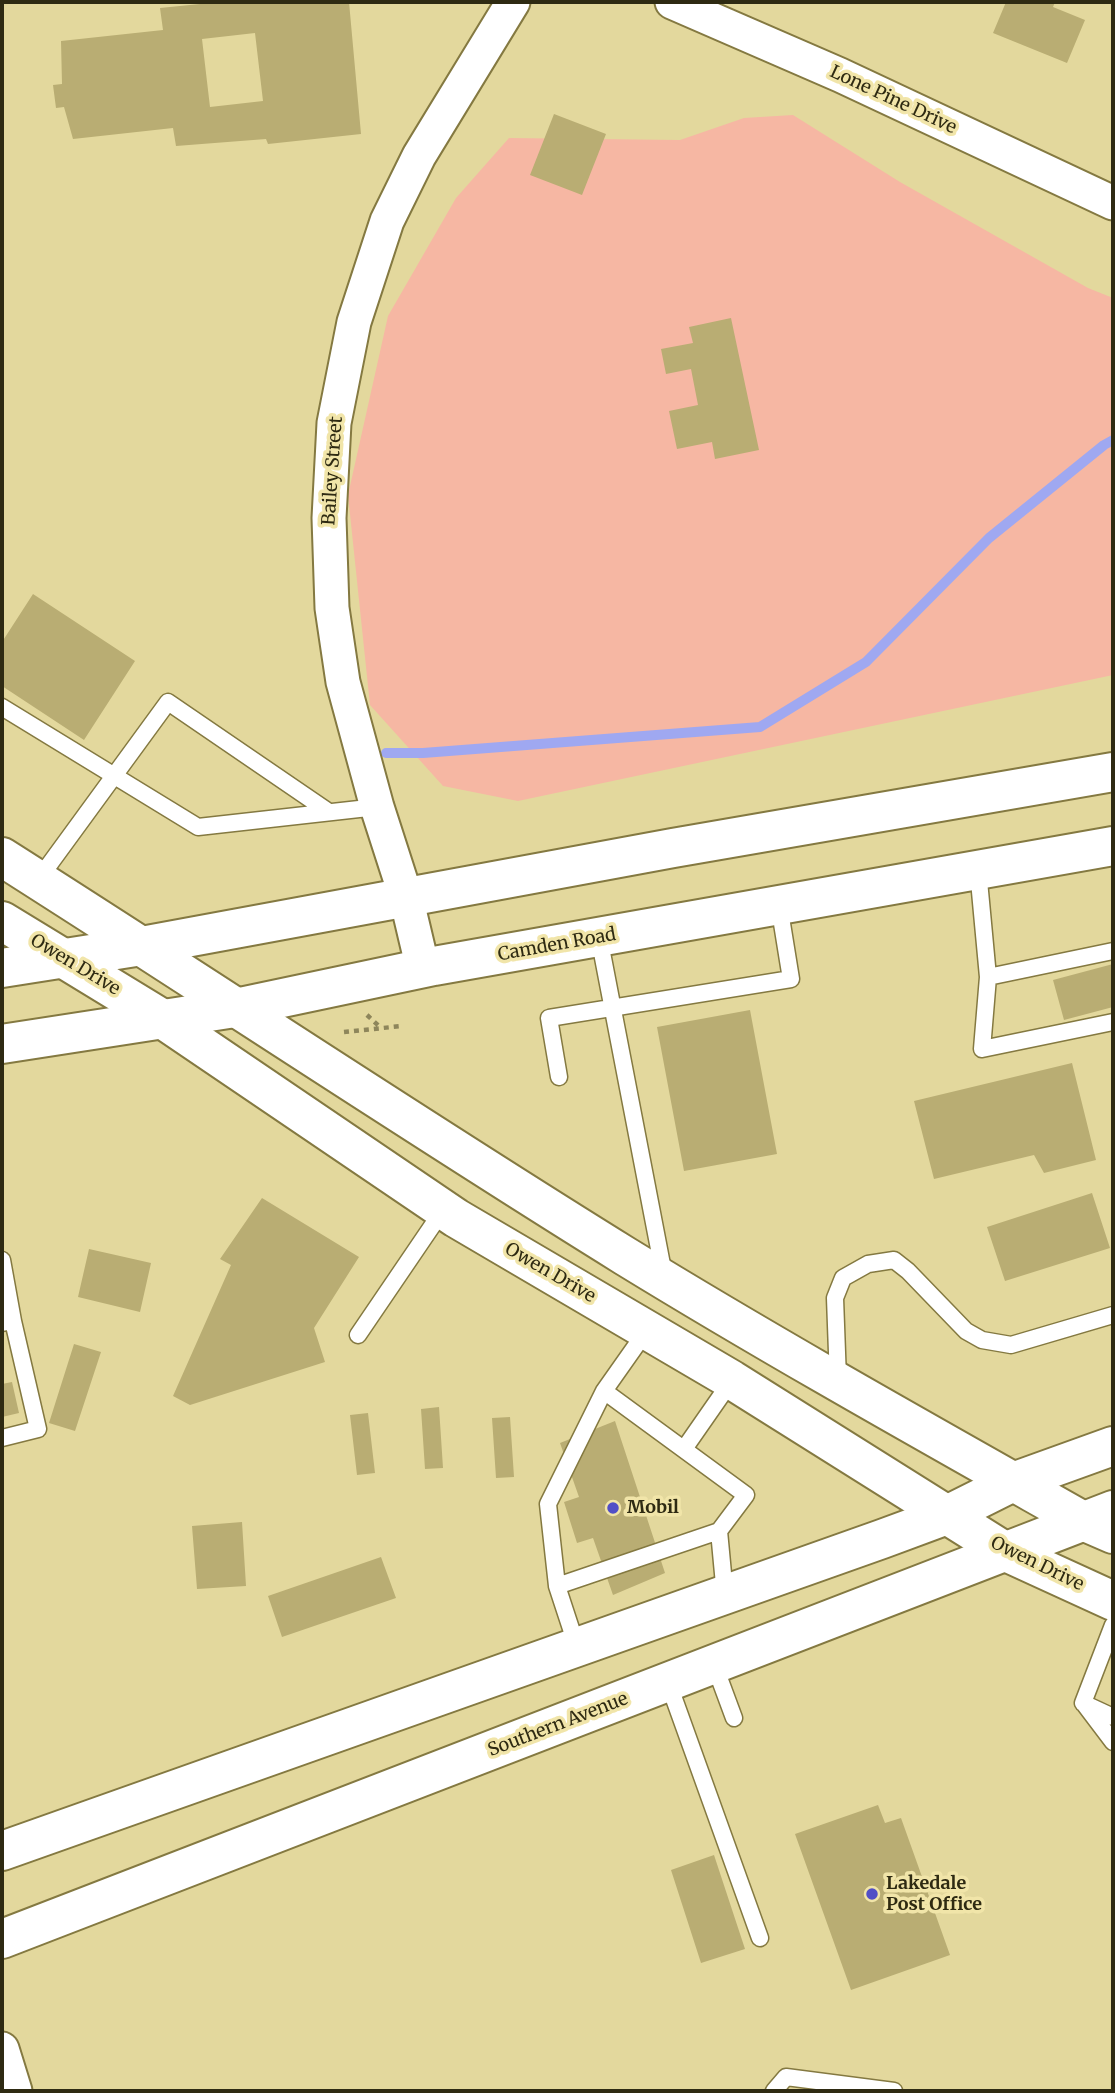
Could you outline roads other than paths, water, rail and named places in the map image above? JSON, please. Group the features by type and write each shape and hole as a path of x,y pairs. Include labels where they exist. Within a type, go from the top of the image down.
{"main road":[{"path":"2,968 142,946 673,848 1113,772"},
{"name":"Camden Road","path":"2,1044 235,1008 423,969 1113,846"},
{"path":"2,857 665,1280 838,1383 1013,1482 1103,1522"},
{"name":"Owen Drive","path":"2,921 161,1018 443,1209 732,1380 1006,1552 1113,1601"},
{"path":"2,1852 947,1515 1013,1482 1113,1446"},
{"name":"Southern Avenue","path":"2,1939 1006,1552 1103,1522"}],"street":[{"name":"Bailey Street","path":"423,969 406,897 377,807 344,682 332,608 328,519 334,423 354,322 387,220 419,156 513,2"},
{"name":"Lone Pine Drive","path":"672,2 840,75 1113,203"},
{"path":"2,2049 15,2091"}],"lane":[{"path":"38,880 167,702 329,812"},
{"path":"2,707 198,827 377,807"},
{"path":"978,870 988,977 982,1049 1113,1023"},
{"path":"558,1077 549,1018 791,979 779,905"},
{"path":"599,937 665,1280"},
{"path":"988,977 1113,951"},
{"path":"358,1335 443,1209"},
{"path":"2,1260 7,1322 38,1429 2,1438"},
{"path":"838,1383 835,1298 843,1278 868,1264 894,1260 966,1331 982,1340 1011,1345 1113,1315"},
{"path":"577,1647 557,1586 548,1504 604,1391 647,1329"},
{"path":"684,1449 732,1380"},
{"path":"557,1586 719,1531 746,1494 604,1391"},
{"path":"719,1531 725,1596"},
{"path":"1083,1703 1113,1625"},
{"path":"714,1664 734,1718"},
{"path":"667,1682 760,1938"},
{"path":"1083,1703 1113,1717"},
{"path":"1083,1703 1113,1742"},
{"path":"774,2091 786,2077 894,2091"}],"waterway":[{"path":"386,753 423,753 760,727 866,662 989,538 1113,440"}],"place":[{"name":"Mobil","path":"613,1508"},
{"name":"Lakedale Post Office","path":"872,1894"}]}
